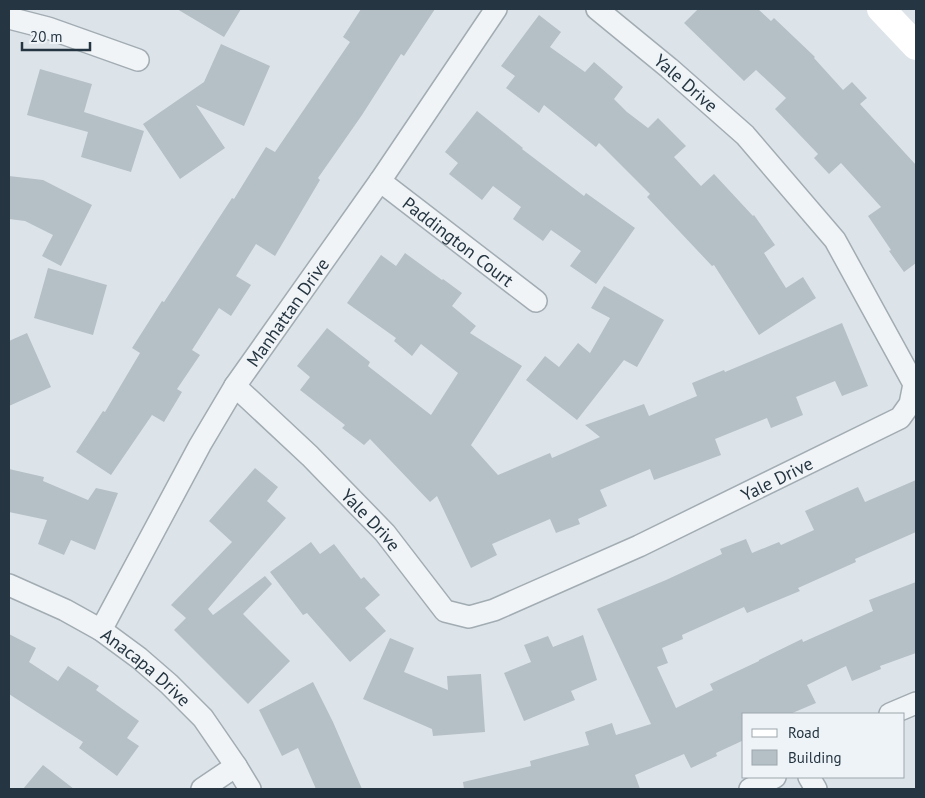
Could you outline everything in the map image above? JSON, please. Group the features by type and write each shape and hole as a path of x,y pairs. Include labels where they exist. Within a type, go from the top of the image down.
{"main road":[{"path":"881,9 916,46"}],"street":[{"name":"Manhattan Drive","path":"101,630 200,445 235,386 380,181 496,9"},
{"name":"Yale Drive","path":"235,386 310,456 385,534 445,611 469,617 494,610 639,546 900,418 910,404 914,384 835,240 745,135 669,68 597,9"},
{"path":"9,18 48,28 138,60"},
{"name":"Paddington Court","path":"380,181 536,300"},
{"name":"Anacapa Drive","path":"9,585 65,610 101,630 139,658 169,684 202,718 250,789"},
{"path":"892,713 916,703"},
{"path":"202,789 236,766"},
{"path":"750,789 773,778"},
{"path":"810,778 816,789"}],"building":[{"path":"177,9 241,9 224,37"},
{"path":"361,9 435,9 404,56 401,54 362,115 318,178 320,180 275,256 256,244 236,276 251,285 231,316 219,308 192,350 200,355 177,389 182,392 164,422 152,415 111,475 76,452 103,411 105,412 140,353 132,348 162,301 164,302 232,198 234,199 266,147 275,152 350,42 343,37"},
{"path":"698,9 758,9 771,21 774,18 815,57 843,90 852,82 867,98 860,104 916,165 916,263 904,272 868,216 881,207 841,163 829,174 814,158 818,154 775,109 786,98 756,70 744,81 684,23"},
{"path":"539,15 561,32 550,47 585,72 594,62 623,87 614,99 648,128 658,118 686,146 674,157 701,186 714,174 754,215 775,245 764,253 786,288 803,277 816,298 759,335 714,265 712,266 647,197 650,194 599,143 596,147 544,105 539,113 506,88 515,76 501,66"},
{"path":"221,44 270,66 244,126 196,105 225,148 180,179 143,124 204,82"},
{"path":"40,69 92,84 84,112 144,131 131,172 81,157 88,132 27,115"},
{"path":"477,111 522,149 584,196 586,193 635,228 596,284 570,266 581,251 551,230 543,241 513,219 521,207 493,186 482,200 449,174 458,163 445,152"},
{"path":"9,176 43,180 92,205 61,266 42,256 53,235 25,221 9,219"},
{"path":"405,253 462,293 452,306 476,326 470,333 522,366 471,445 498,475 550,453 552,458 600,437 585,425 644,404 649,416 697,396 692,383 724,370 725,372 842,323 868,386 842,396 835,381 796,397 803,415 771,428 767,418 715,439 721,455 654,480 650,469 600,490 607,506 578,519 580,524 556,533 550,519 492,544 497,555 471,568 437,496 430,502 370,439 364,445 342,428 345,425 300,390 310,377 297,366 327,328 370,362 368,366 431,415 458,373 421,344 412,356 394,341 396,338 347,303 381,255 396,266"},
{"path":"48,268 107,285 93,335 34,318"},
{"path":"604,286 664,320 637,367 624,360 577,420 526,380 545,356 559,367 578,343 590,353 610,318 591,308"},
{"path":"27,333 51,387 9,406 9,341"},
{"path":"255,468 278,487 267,501 286,518 208,609 213,615 265,576 272,584 243,614 290,661 248,704 174,630 186,618 171,605 232,542 209,521"},
{"path":"9,469 44,477 43,481 88,500 96,488 118,493 95,550 71,540 64,555 38,544 47,520 9,512"},
{"path":"916,480 916,532 855,559 856,562 798,588 800,591 747,613 744,607 682,635 683,639 662,648 668,663 657,667 676,708 713,690 710,684 802,639 803,642 873,611 869,600 916,582 916,653 880,666 881,669 852,681 846,666 807,685 816,703 792,713 742,713 742,741 716,753 717,756 691,768 684,754 635,775 640,789 464,789 463,782 531,766 530,761 589,745 585,732 612,723 616,735 651,724 597,609 722,554 720,549 746,539 752,553 779,542 781,545 814,530 805,511 858,487 865,502"},
{"path":"311,542 320,554 334,544 361,579 364,577 380,595 365,608 386,631 350,662 307,613 303,615 270,572"},
{"path":"9,634 36,648 29,662 58,681 68,666 99,686 96,690 139,721 127,738 139,746 117,776 79,748 83,742 9,694"},
{"path":"583,635 597,680 571,691 575,700 524,721 504,673 531,662 524,645 548,636 553,647"},
{"path":"390,638 414,648 404,672 448,690 447,676 481,674 485,732 433,736 432,729 363,699"},
{"path":"313,682 333,722 362,789 316,789 298,748 282,756 259,710"},
{"path":"43,765 74,789 23,789"}]}
